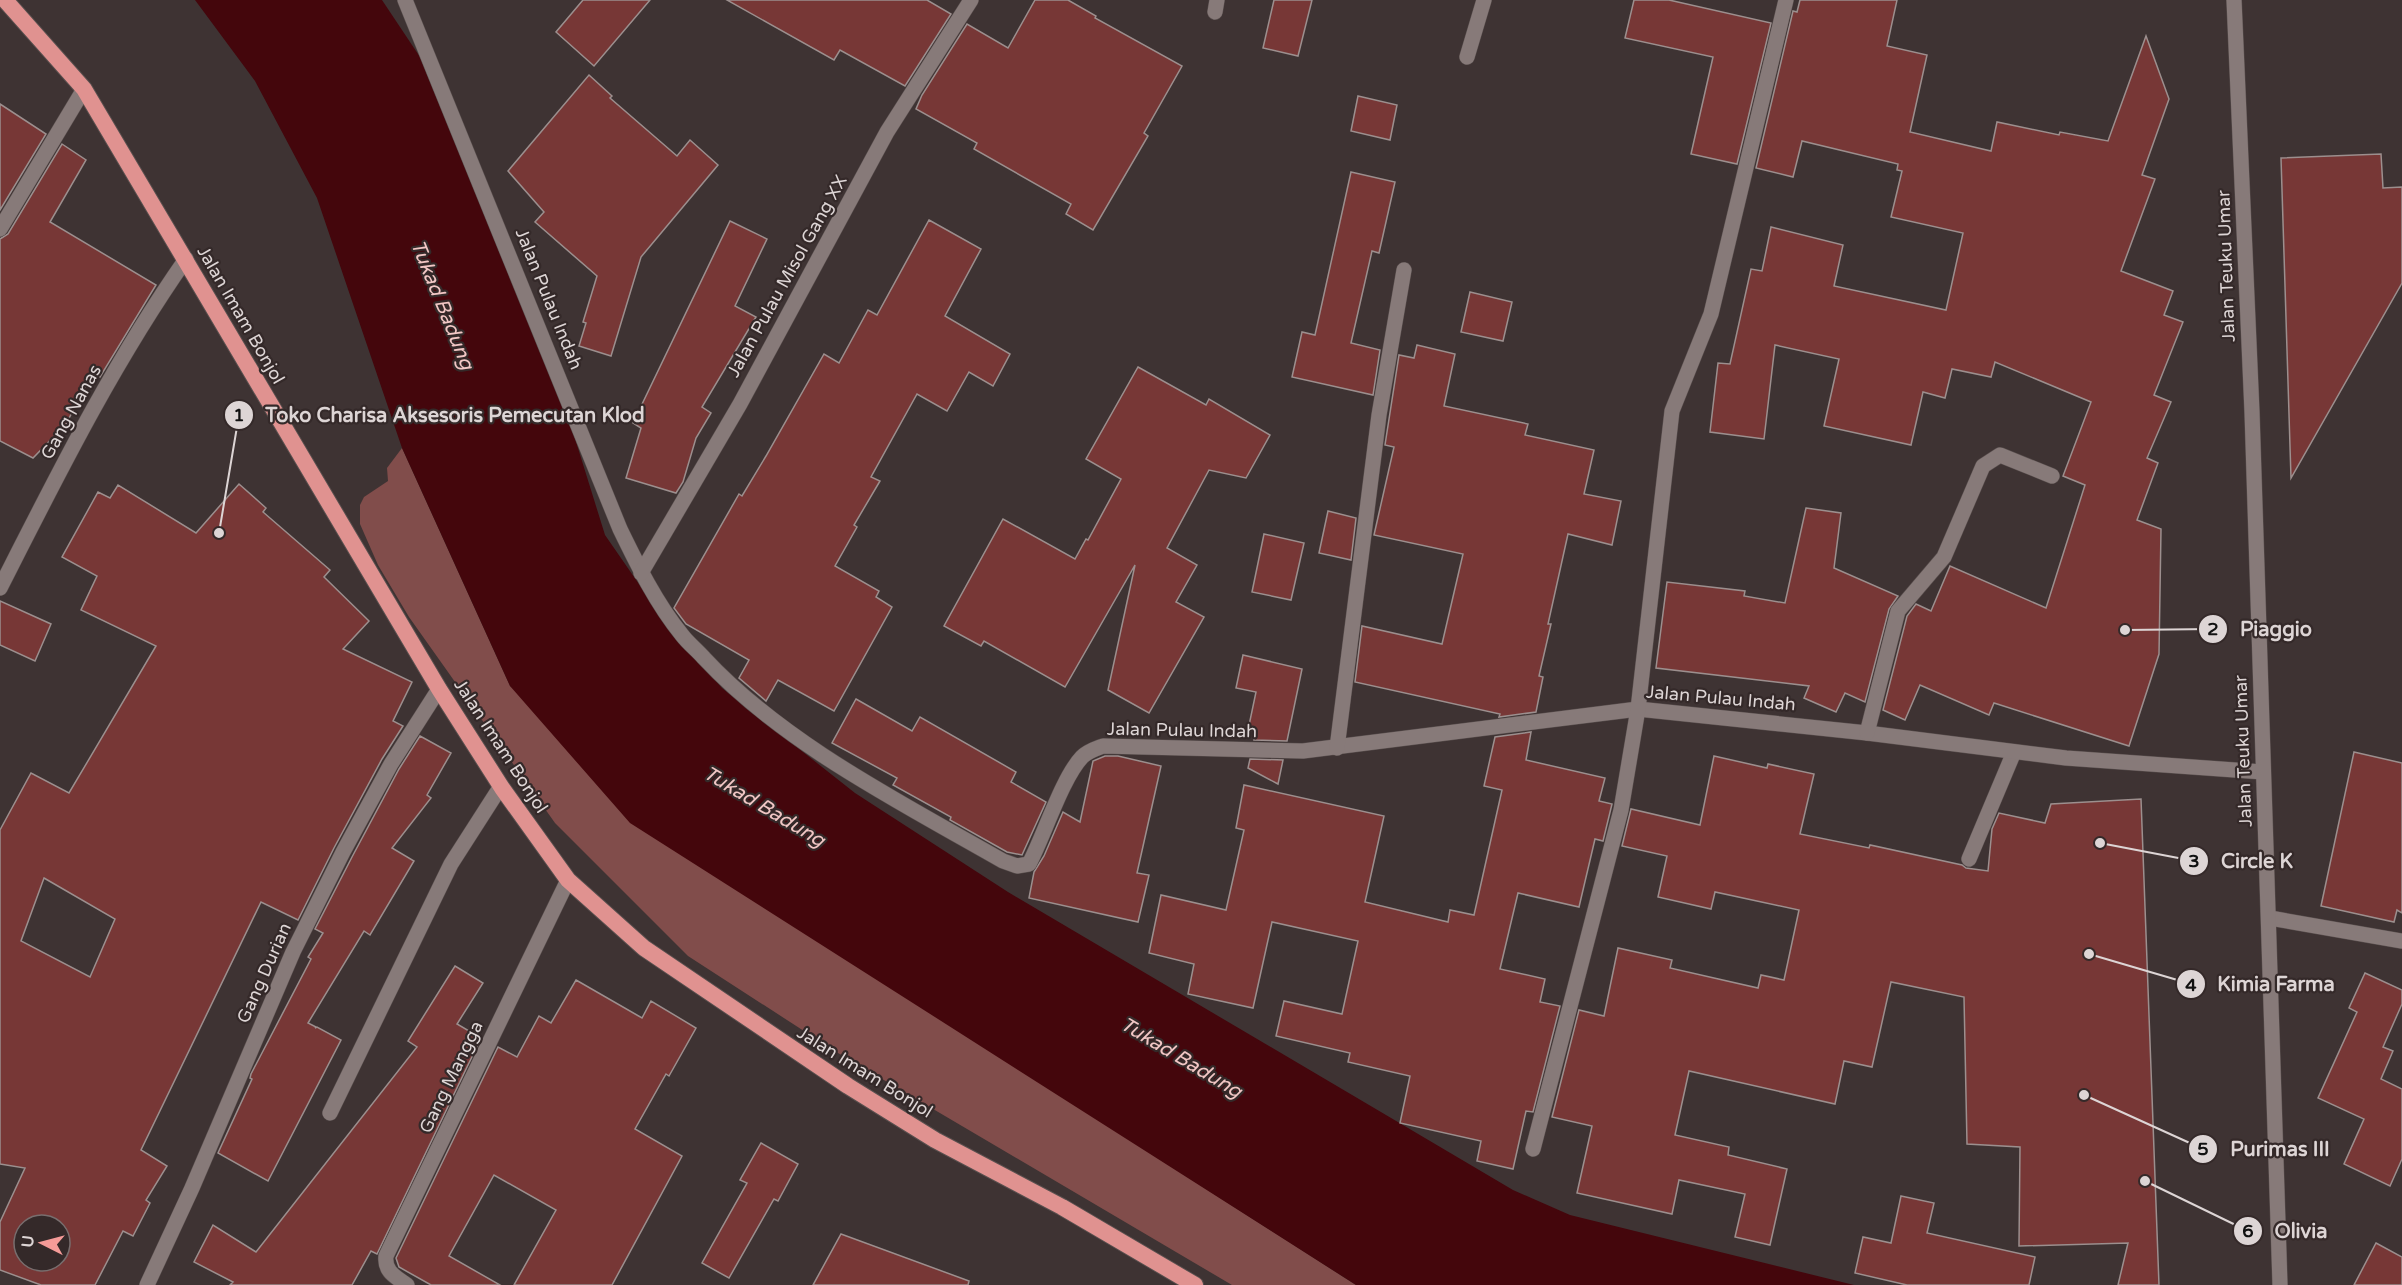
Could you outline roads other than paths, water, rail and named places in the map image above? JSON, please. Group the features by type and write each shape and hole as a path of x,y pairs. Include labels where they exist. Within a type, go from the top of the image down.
{"highway":[{"name":"Jalan Imam Bonjol","path":"6,0 84,89 439,689 501,786 568,880 644,948 848,1086 935,1140 1062,1207 1195,1285"}],"street":[{"name":"Jalan Pulau Indah","path":"405,0 620,529 641,573 661,607 682,636 723,679 789,732 905,805 1003,861 1017,866 1029,864 1070,776 1082,758 1091,750 1103,746 1263,751 1337,748 1638,709 1867,733 2014,752 2263,772"},
{"name":"Jalan Pulau Misol Gang XX","path":"641,573 745,393 887,132 971,0"},
{"path":"1467,57 1484,0"},
{"path":"1533,1149 1622,810 1638,709 1672,411 1711,314 1786,0"},
{"name":"Jalan Teuku Umar","path":"2234,0 2252,412 2280,1285"},
{"path":"0,229 84,89"},
{"name":"Gang Nanas","path":"0,588 80,432 160,295 186,260"},
{"path":"1337,748 1379,415 1404,270"},
{"path":"1867,733 1898,611 1944,557 1983,466 2000,455 2052,476"},
{"name":"Gang Durian","path":"147,1285 192,1188 293,952 342,852 391,764 439,689"},
{"path":"1969,859 2014,752"},
{"path":"330,1113 452,864 501,786"},
{"name":"Gang Mangga","path":"407,1285 391,1274 387,1268 386,1256 568,880"},
{"path":"2270,918 2402,941"}],"water":[{"name":"Tukad Badung","path":"195,0 382,0 420,57 573,432 605,535 668,626 722,688 855,793 1008,892 1513,1190 1570,1215 1854,1285 1356,1285 630,823 510,686 402,448 317,198 255,81"}],"place":[{"name":"Toko Charisa Aksesoris Pemecutan Klod","path":"219,533"},
{"name":"Piaggio","path":"2125,630"},
{"name":"Circle K","path":"2100,843"},
{"name":"Kimia Farma","path":"2089,954"},
{"name":"Purimas III","path":"2084,1095"},
{"name":"Olivia","path":"2145,1181"}]}
